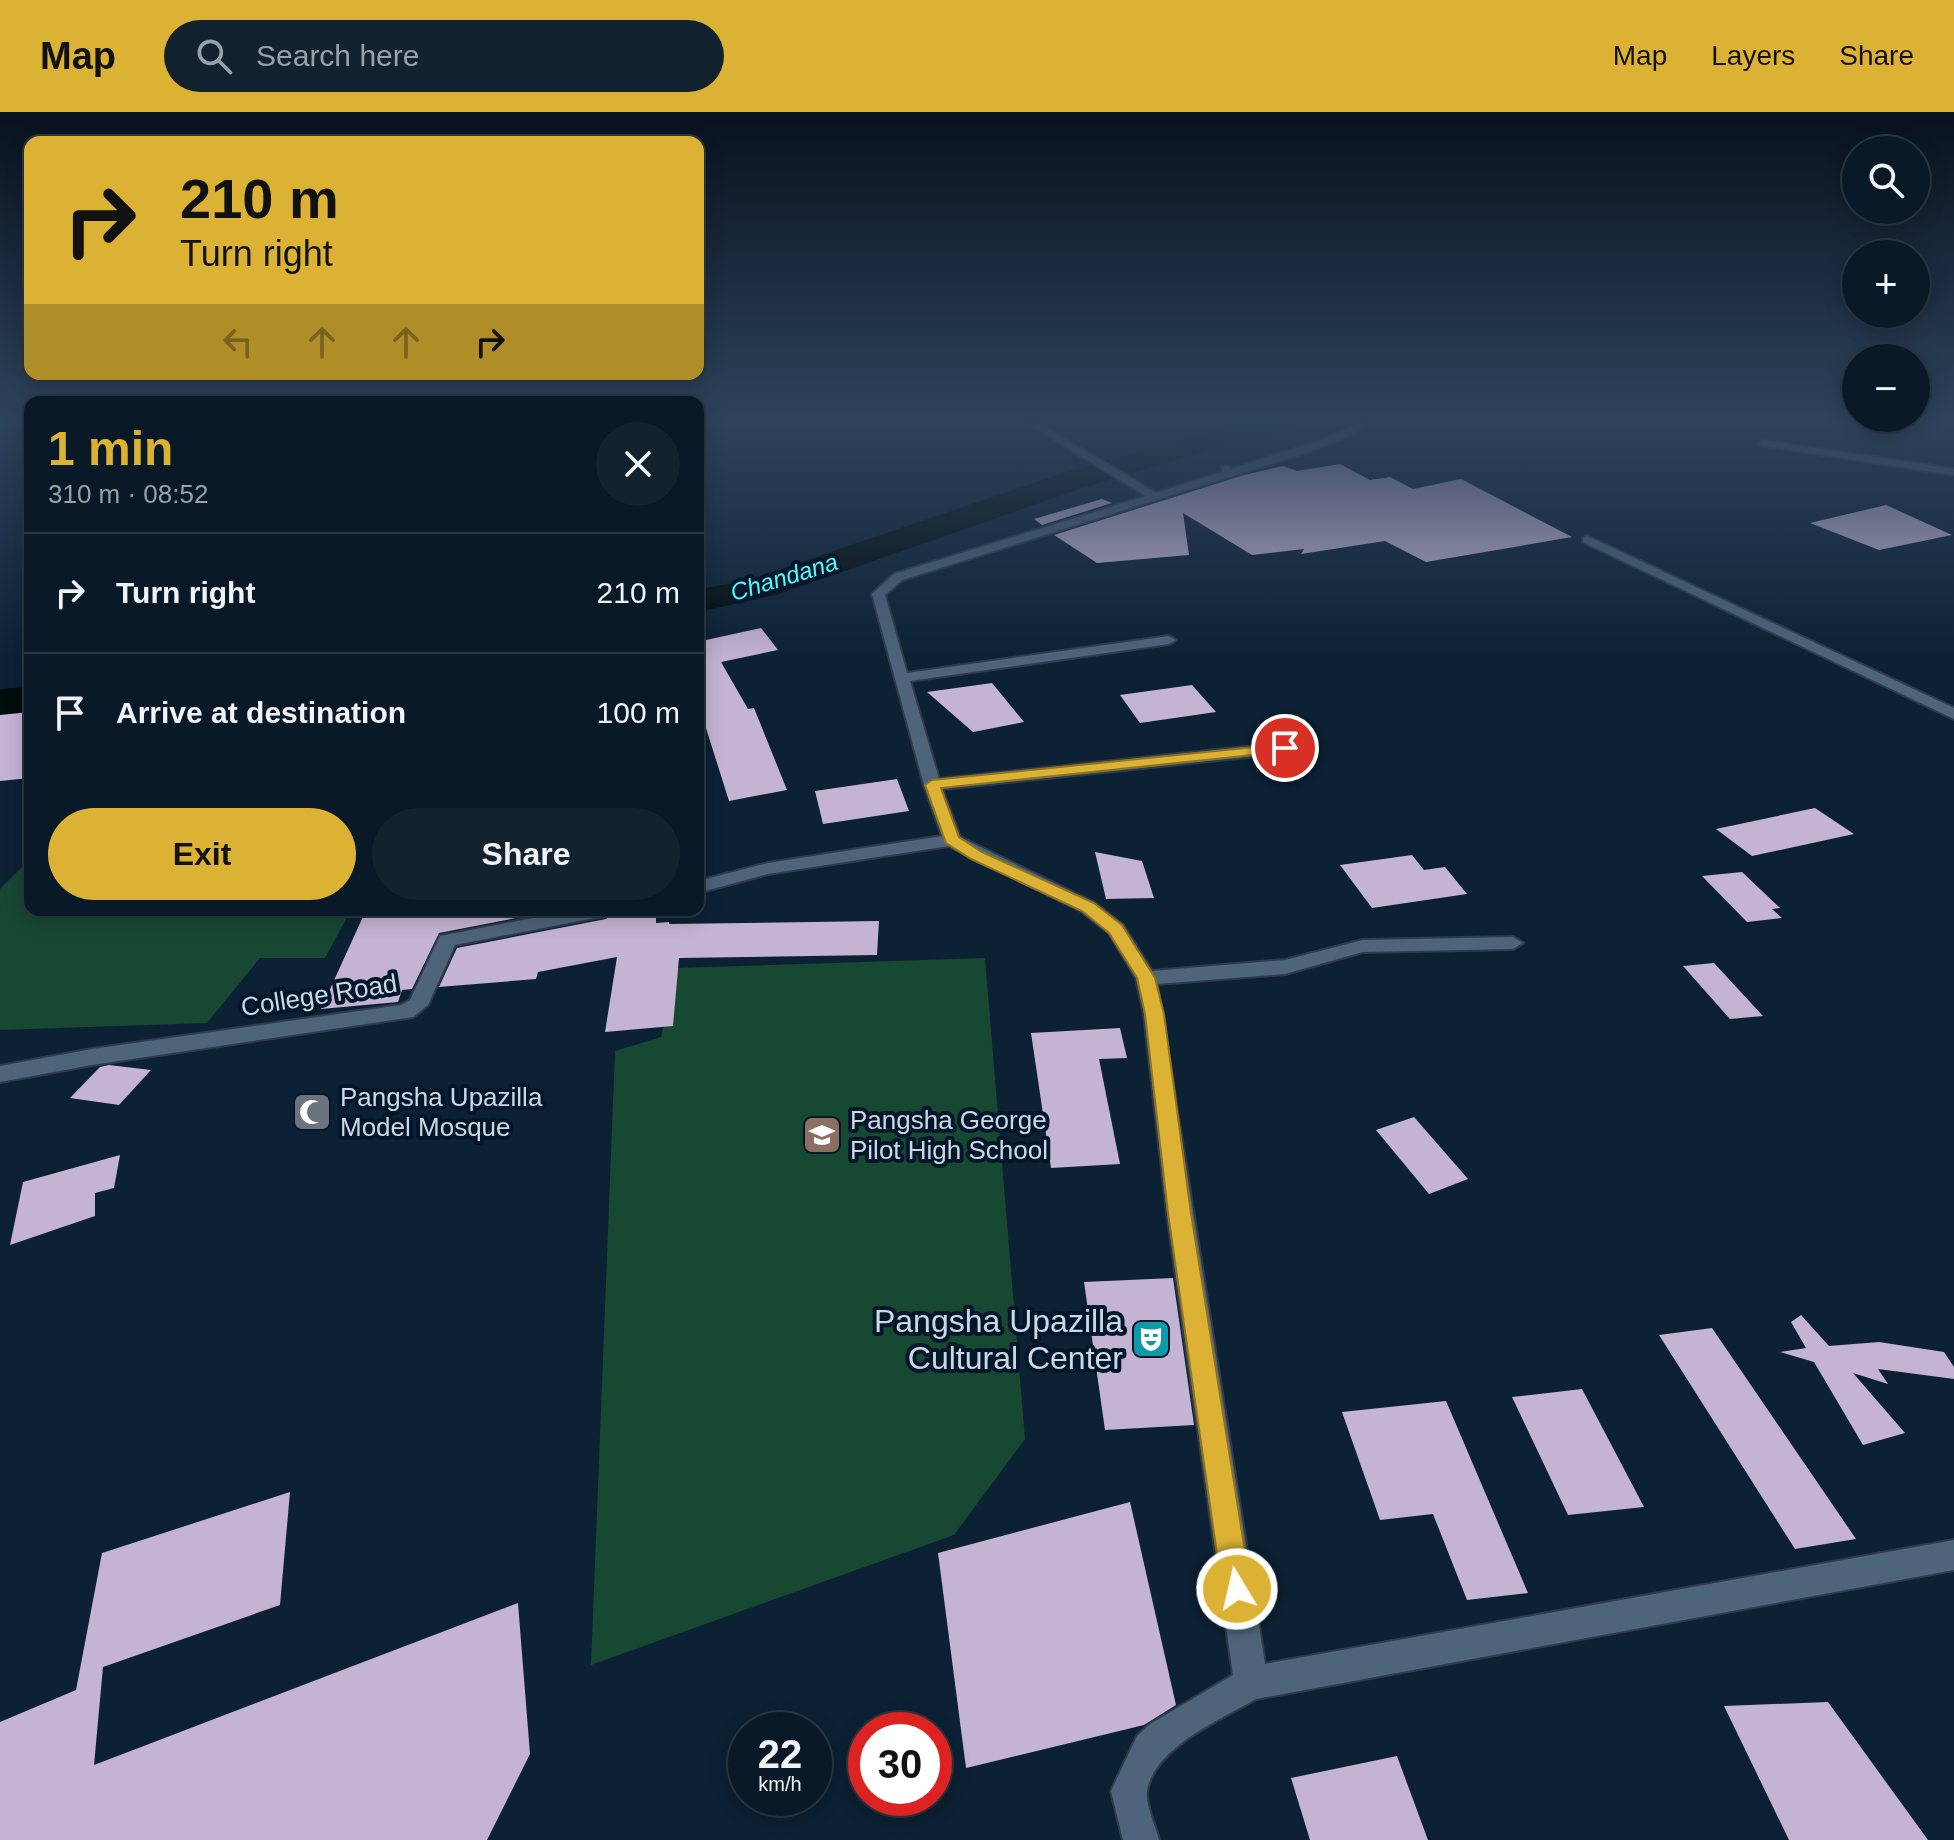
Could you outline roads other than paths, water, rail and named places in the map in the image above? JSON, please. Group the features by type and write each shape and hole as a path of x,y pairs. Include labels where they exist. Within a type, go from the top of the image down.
{"street":[{"path":"1126,501 898,577 878,594 932,785 952,840 977,855 1088,907 1116,929 1146,978 1154,1014 1179,1213 1251,1683"},
{"path":"1587,540 1954,714"},
{"path":"902,678 1169,640"},
{"path":"932,785 1285,748"},
{"path":"704,885 768,869 952,840"},
{"name":"College Road","path":"0,1074 92,1057 406,1012 418,1005 447,940 573,916"},
{"path":"1146,978 1285,967 1363,946 1513,943"},
{"path":"1141,1840 1129,1791 1149,1748 1162,1736 1251,1683 1954,1555"}],"waterway":[{"name":"Chandana","path":"704,600 763,587 1014,501"},
{"name":"Chandana","path":"0,702 24,700"}],"place":[{"name":"Pangsha Upazilla Model Mosque","path":"312,1112"},
{"name":"Pangsha George Pilot High School","path":"822,1135"},
{"name":"Pangsha Upazilla Cultural Center","path":"1151,1339"}]}
